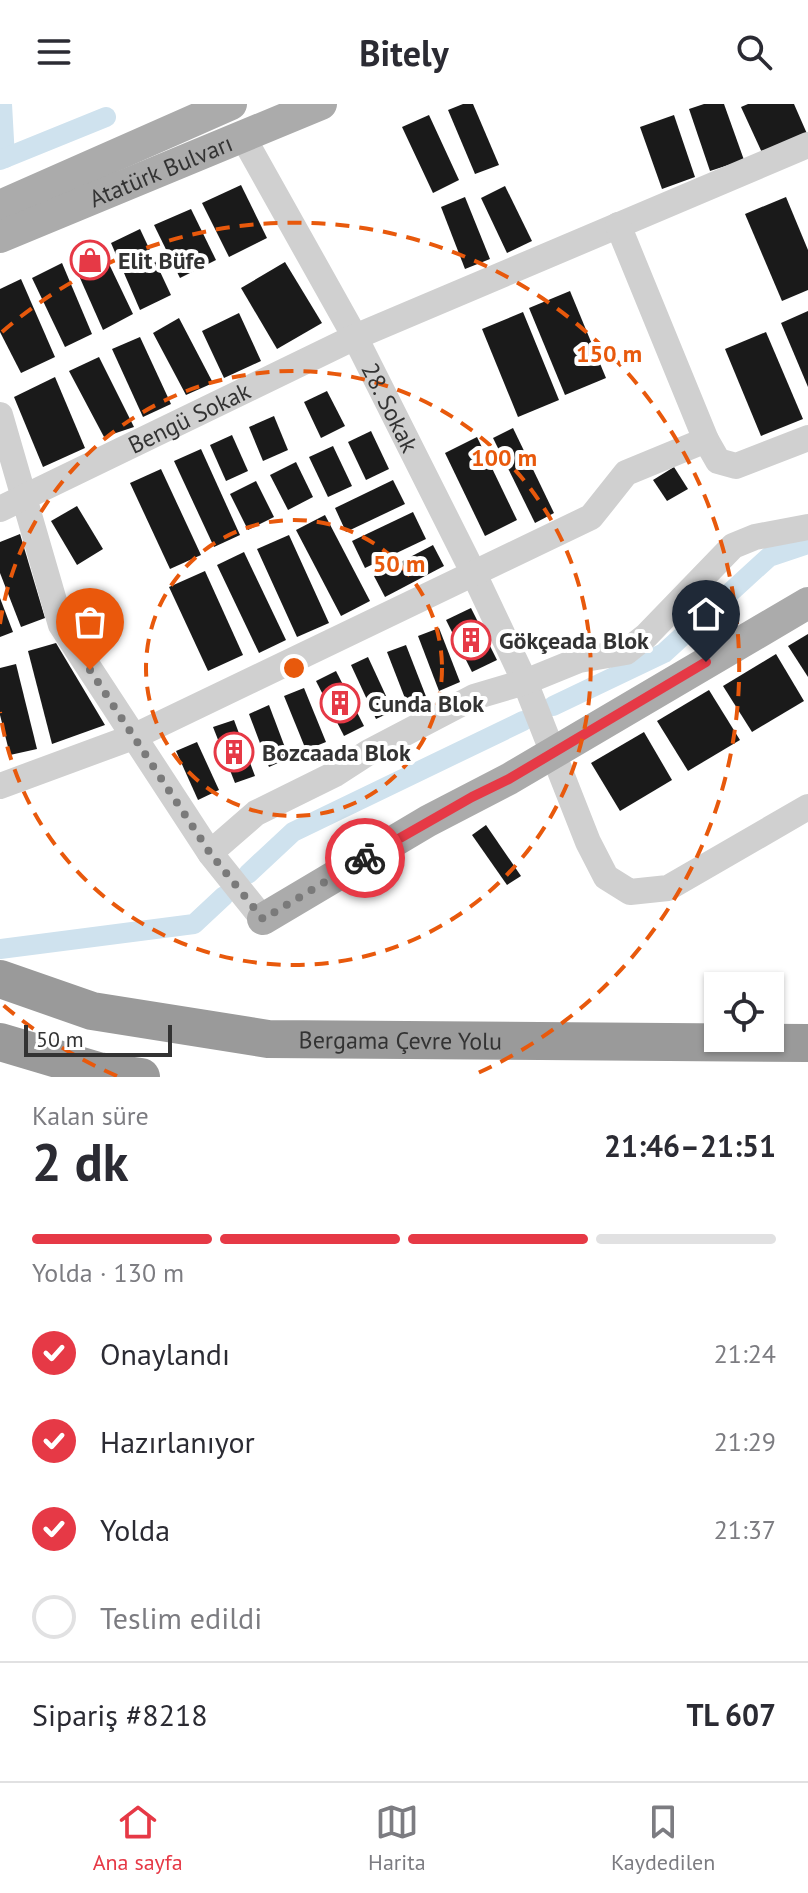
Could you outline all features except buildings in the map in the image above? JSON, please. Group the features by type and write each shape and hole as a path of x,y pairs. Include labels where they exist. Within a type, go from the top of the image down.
{"highway":[{"name":"Bergama Çevre Yolu","path":"0,979 92,1011 268,1039 808,1043"},
{"path":"0,1042 98,1071 141,1077"}],"main road":[{"name":"Atatürk Bulvarı","path":"0,206 231,104"},
{"name":"Atatürk Bulvarı","path":"0,237 321,104"},
{"path":"263,919 808,603"}],"street":[{"name":"28. Sokak","path":"243,137 355,337 474,574 525,682 588,842 606,877 630,892 668,888 808,807"},
{"name":"Bengü Sokak","path":"12,504 355,337 808,145"},
{"path":"618,225 706,440 718,461 736,466 808,438"},
{"path":"0,415 12,504 61,625 210,853 263,919"},
{"path":"0,786 133,737 591,517 626,473 706,440"},
{"path":"210,853 256,813 335,774 369,752 474,697 525,682 579,660 626,652 646,636 733,546 755,537 808,527"}],"waterway":[{"path":"2,104 5,158"},
{"path":"0,160 106,117"},
{"path":"553,706 664,653 769,557 808,544"},
{"path":"248,874 293,832 523,721"},
{"path":"0,949 194,924 224,896"}],"way so far":[{"path":"90,670 210,853 263,919 365,858"}],"place":[{"name":"Elit Büfe","path":"90,260"},
{"name":"Gökçeada Blok","path":"471,640"},
{"name":"Cunda Blok","path":"340,703"},
{"name":"Bozcaada Blok","path":"234,752"}],"route":[{"path":"365,858 509,779 706,662"}]}
